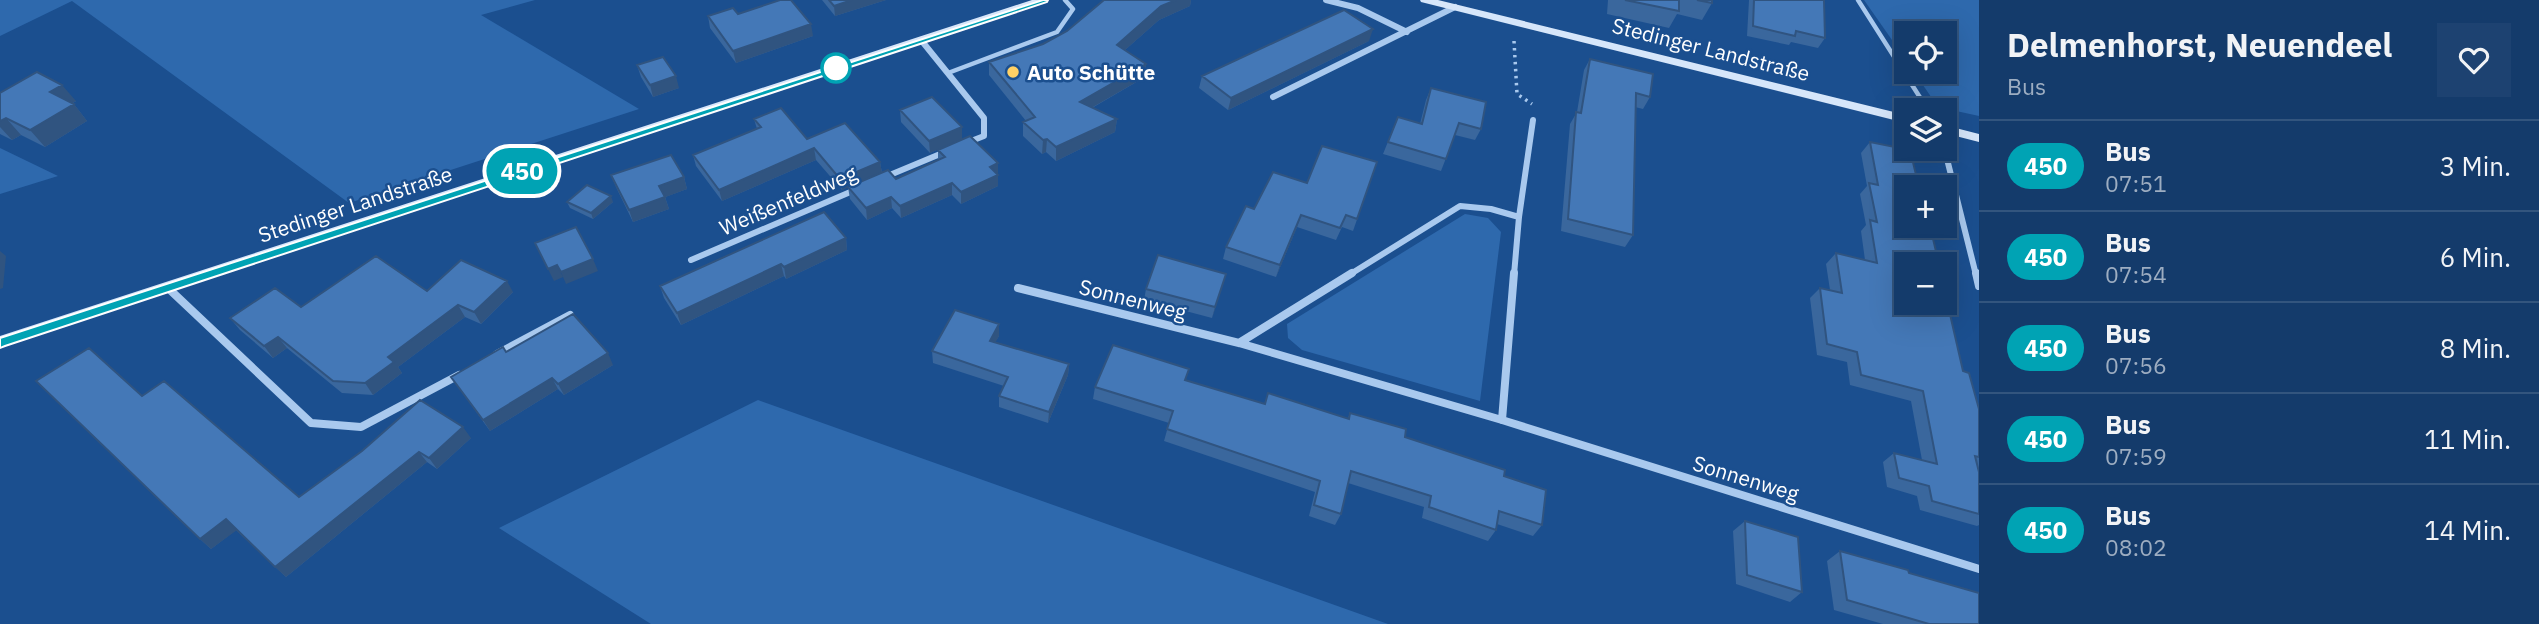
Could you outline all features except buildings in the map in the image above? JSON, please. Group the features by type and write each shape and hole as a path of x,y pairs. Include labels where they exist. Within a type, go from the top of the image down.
{"main road":[{"name":"Stedinger Landstraße","path":"0,342 1043,0"},
{"name":"Stedinger Landstraße","path":"1425,0 1894,117"},
{"path":"1957,132 1979,138"}],"street":[{"path":"1326,0 1358,8 1407,32"},
{"path":"1273,97 1455,7"},
{"name":"Weißenfeldweg","path":"882,179 984,136 984,118 921,40"},
{"path":"1502,420 1519,216 1533,120"},
{"path":"1948,161 1979,286"},
{"name":"Weißenfeldweg","path":"691,260 869,184"},
{"path":"1239,343 1460,206 1491,209 1519,216"},
{"path":"167,288 311,423 361,427 466,371"},
{"name":"Sonnenweg","path":"1018,288 1239,343 1502,420 1979,569"},
{"path":"489,358 570,315"}],"lane":[{"path":"948,73 1057,32 1073,9 1065,0"},
{"path":"1858,0 1920,98"}],"path":[{"path":"1513,22 1517,94 1535,106 1533,120"}],"shaded area":[{"path":"0,0 535,0 481,15 639,109 349,203 72,1 0,36"},
{"path":"1864,0 1979,0 1979,116 1957,111 1957,98 1932,98 1922,84 1957,84 1957,21 1894,21 1894,43"},
{"path":"0,148 58,176 0,194"},
{"path":"1465,214 1488,218 1501,232 1480,401 1302,350 1288,338 1287,324"},
{"path":"758,400 1388,624 651,624 499,528"}],"bus line":[{"name":"450","path":"0,342 1043,0"}],"place":[{"name":"Auto Schütte","path":"1013,72"}]}
